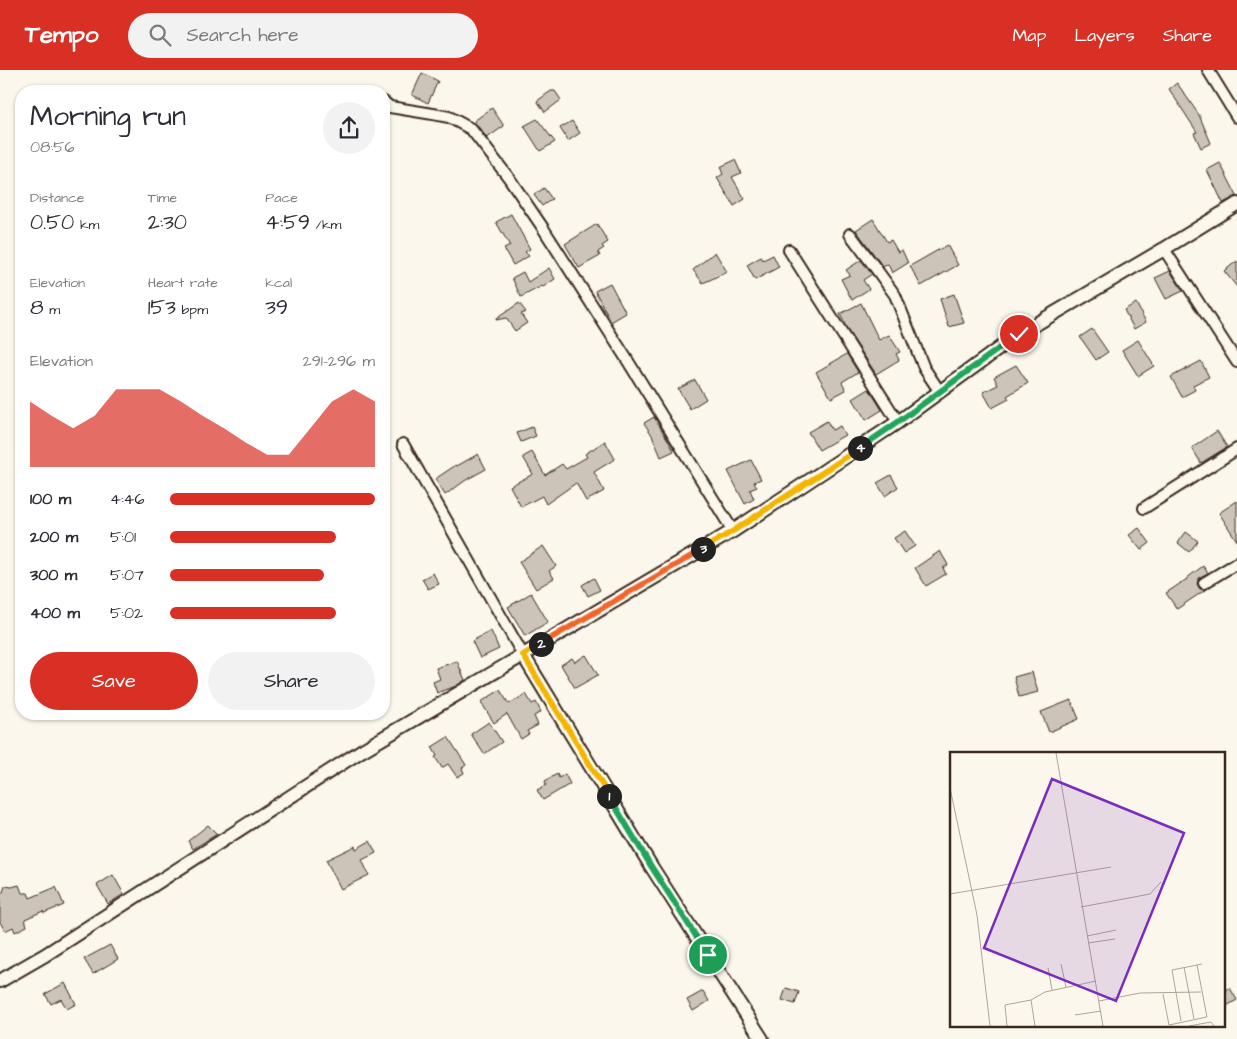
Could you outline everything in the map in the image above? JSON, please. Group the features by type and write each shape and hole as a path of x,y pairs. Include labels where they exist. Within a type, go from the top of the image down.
{"street":[{"path":"1208,70 1237,117"},
{"path":"390,107 449,117 471,129 509,178 542,228 626,358 733,531"},
{"path":"0,982 362,751 733,531 898,422 1019,334 1237,204"},
{"path":"850,234 895,295 924,368 940,392"},
{"path":"1164,249 1237,362"},
{"path":"789,250 898,422"},
{"path":"403,444 523,655 651,866 762,1039"},
{"path":"1144,508 1237,449"},
{"path":"1204,584 1237,563"}],"building":[{"path":"422,73 438,81 428,103 412,95"},
{"path":"1177,83 1199,115 1211,143 1201,148 1194,133 1197,132 1169,89"},
{"path":"551,91 555,91 561,100 545,112 537,101"},
{"path":"492,108 504,126 487,138 474,121"},
{"path":"537,119 555,142 540,151 524,126"},
{"path":"572,121 580,133 568,141 560,128"},
{"path":"735,160 741,173 732,177 745,199 734,206 717,178 723,174 720,167"},
{"path":"1220,163 1237,196 1223,203 1207,170"},
{"path":"544,188 552,199 542,206 534,195"},
{"path":"511,214 530,249 525,252 529,256 513,265 504,249 510,246 496,222"},
{"path":"873,219 887,242 891,240 898,252 902,250 908,263 892,273 888,264 883,267 856,230"},
{"path":"597,224 608,242 598,252 600,256 579,268 565,244"},
{"path":"947,245 958,265 921,286 910,266"},
{"path":"715,252 727,272 703,283 693,270"},
{"path":"773,255 779,267 755,280 747,265 761,257 763,260"},
{"path":"861,260 872,274 863,280 869,289 852,300 841,279 850,275 846,270"},
{"path":"1237,261 1237,287 1224,271"},
{"path":"549,268 555,279 521,297 512,278 523,272 528,282"},
{"path":"1170,271 1183,291 1166,299 1155,278"},
{"path":"610,283 626,313 611,322 595,291"},
{"path":"954,294 964,323 949,327 940,299"},
{"path":"519,303 526,312 521,314 527,323 515,331 506,318 496,320 496,319"},
{"path":"861,303 879,340 889,335 900,352 896,354 899,360 876,374 848,331 840,314"},
{"path":"1136,303 1146,322 1134,329 1124,310"},
{"path":"1092,329 1108,352 1096,360 1080,337"},
{"path":"1138,340 1154,366 1138,376 1122,350"},
{"path":"847,354 858,372 842,382 846,390 831,398 816,372"},
{"path":"1201,361 1209,377 1193,385 1195,390 1182,397 1171,377"},
{"path":"1016,365 1028,383 1007,396 1009,399 992,408 983,392 998,385 994,377"},
{"path":"695,380 706,399 690,409 678,389"},
{"path":"869,389 882,410 866,420 853,399"},
{"path":"654,417 674,451 661,457 652,435 644,423"},
{"path":"827,421 832,430 840,426 845,435 819,450 808,432"},
{"path":"532,427 536,436 521,442 517,433"},
{"path":"1217,431 1227,447 1201,463 1192,448"},
{"path":"605,441 615,459 594,472 604,491 586,501 576,483 546,504 542,496 521,507 510,486 533,474 523,457 532,452 545,475 562,464 566,469 587,457 585,454"},
{"path":"478,454 486,469 445,495 435,479 456,465"},
{"path":"751,460 761,479 754,482 757,487 750,490 754,499 745,504 728,471"},
{"path":"891,475 898,487 885,496 877,483"},
{"path":"1237,501 1237,541 1219,513"},
{"path":"1139,528 1150,543 1141,550 1129,535"},
{"path":"905,531 915,546 904,553 894,538"},
{"path":"1186,532 1198,541 1189,552 1178,543"},
{"path":"543,546 556,566 549,571 554,578 536,589 519,562"},
{"path":"940,551 948,565 943,568 946,574 926,586 915,568"},
{"path":"1203,566 1208,573 1200,577 1197,584 1200,589 1205,590 1177,609 1166,593"},
{"path":"433,573 439,584 428,589 422,579"},
{"path":"594,578 600,590 588,596 582,585"},
{"path":"531,593 548,622 525,636 508,607"},
{"path":"491,631 499,649 480,658 472,641"},
{"path":"586,655 598,675 575,688 561,665 572,658 575,662"},
{"path":"457,661 465,680 456,686 437,693 433,682 440,679 436,668"},
{"path":"1032,672 1038,692 1019,697 1014,677"},
{"path":"500,690 509,704 526,694 532,704 536,702 541,712 534,716 538,725 527,731 529,734 521,739 507,714 494,723 481,702"},
{"path":"1071,700 1079,719 1049,732 1041,712"},
{"path":"489,722 502,742 484,754 471,734"},
{"path":"448,737 466,765 462,768 464,773 457,777 448,764 442,768 435,757 437,756 432,747"},
{"path":"557,774 559,778 565,774 570,784 543,800 537,790 546,785 545,781"},
{"path":"208,825 217,834 193,849 188,841"},
{"path":"370,841 376,853 362,860 369,875 341,889 326,860 355,846 356,849"},
{"path":"113,875 124,894 108,904 97,885"},
{"path":"19,885 22,893 28,893 30,898 56,887 64,905 25,919 27,926 15,932 13,927 5,931 0,922 0,893 3,892 5,886"},
{"path":"110,945 118,959 93,974 84,959"},
{"path":"65,983 76,1004 67,1009 61,999 51,1004 45,994"},
{"path":"786,988 799,992 795,1004 782,1000"},
{"path":"1230,988 1237,1000 1224,1007 1224,991"},
{"path":"703,991 709,1001 693,1011 687,1000"}],"route":[{"path":"708,955 651,866 523,655 733,531 898,422 1019,334"}]}
